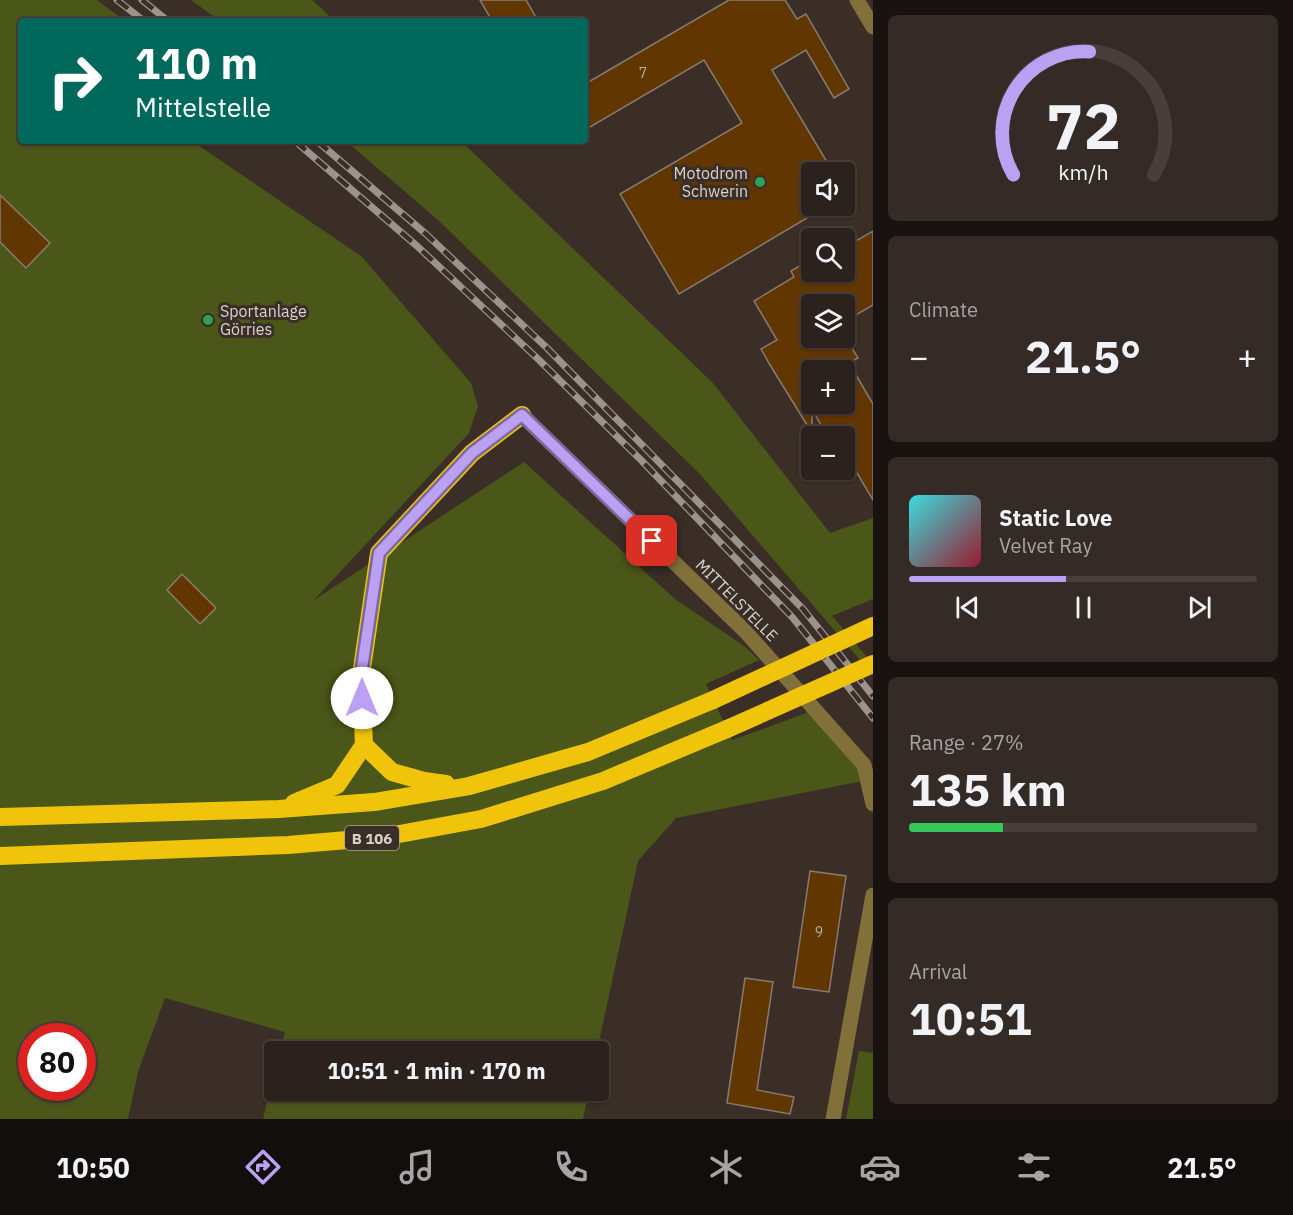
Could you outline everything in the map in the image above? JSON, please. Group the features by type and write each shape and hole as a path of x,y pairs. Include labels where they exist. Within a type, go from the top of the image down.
{"highway":[{"path":"279,809 337,785 364,745 361,675 379,553 472,453 522,415"},
{"name":"B 106","path":"0,817 279,809 374,802 469,786 588,752 713,700 873,626"},
{"name":"B 106","path":"0,856 288,845 383,837 481,819 603,781 873,664"},
{"path":"364,745 392,772 424,782 469,786"}],"street":[{"path":"857,0 873,27"},
{"name":"MITTELSTELLE","path":"522,415 745,631 864,765 873,804"},
{"path":"833,1119 873,895"}],"green space":[{"path":"0,0 97,0 121,18 18,18 18,144 196,144 361,256 471,383 478,406 469,433 314,600 524,462 675,599 744,646 759,660 706,684 732,740 812,711 873,769 873,779 676,818 638,861 599,1041 283,1041 285,1032 165,998 138,1072 128,1119 0,1119"},
{"path":"191,0 312,0 332,18 216,18"},
{"path":"349,144 464,144 713,383 830,533 873,518 873,599 832,616 873,664 873,675 699,473 438,220"},
{"path":"859,1051 873,1053 873,1119 846,1119"},
{"path":"267,1101 587,1101 583,1119 263,1119"}],"building":[{"path":"480,0 526,0 536,18 490,18"},
{"path":"729,0 785,0 797,19 806,14 849,89 834,98 806,50 772,70 827,162 801,162 801,216 810,216 679,294 620,194 742,123 704,60 588,128 588,82"},
{"path":"0,195 50,243 26,268 0,242"},
{"path":"873,231 873,305 855,316 855,294 801,294 801,348 852,348 858,358 854,360 801,360 801,414 812,414 812,426 808,426 761,349 777,340 754,301 794,277 791,271 801,265 801,282 855,282 855,242"},
{"path":"855,373 873,404 873,500 855,470 855,426 821,426 815,414 855,414"},
{"path":"182,574 216,608 200,624 167,590"},
{"path":"810,871 846,876 829,992 793,987"},
{"path":"745,978 773,982 757,1090 794,1097 790,1114 727,1103"}],"railway":[{"path":"117,0 140,18"},
{"path":"142,0 164,18"},
{"path":"298,144 417,246 537,358 641,460 793,618 873,718"},
{"path":"321,144 426,234 547,348 803,609 873,696"}],"place":[{"name":"Motodrom Schwerin","path":"760,182"},
{"name":"Sportanlage Görries","path":"208,320"}],"route":[{"path":"362,698 361,675 379,553 472,453 522,415 652,541"}]}
